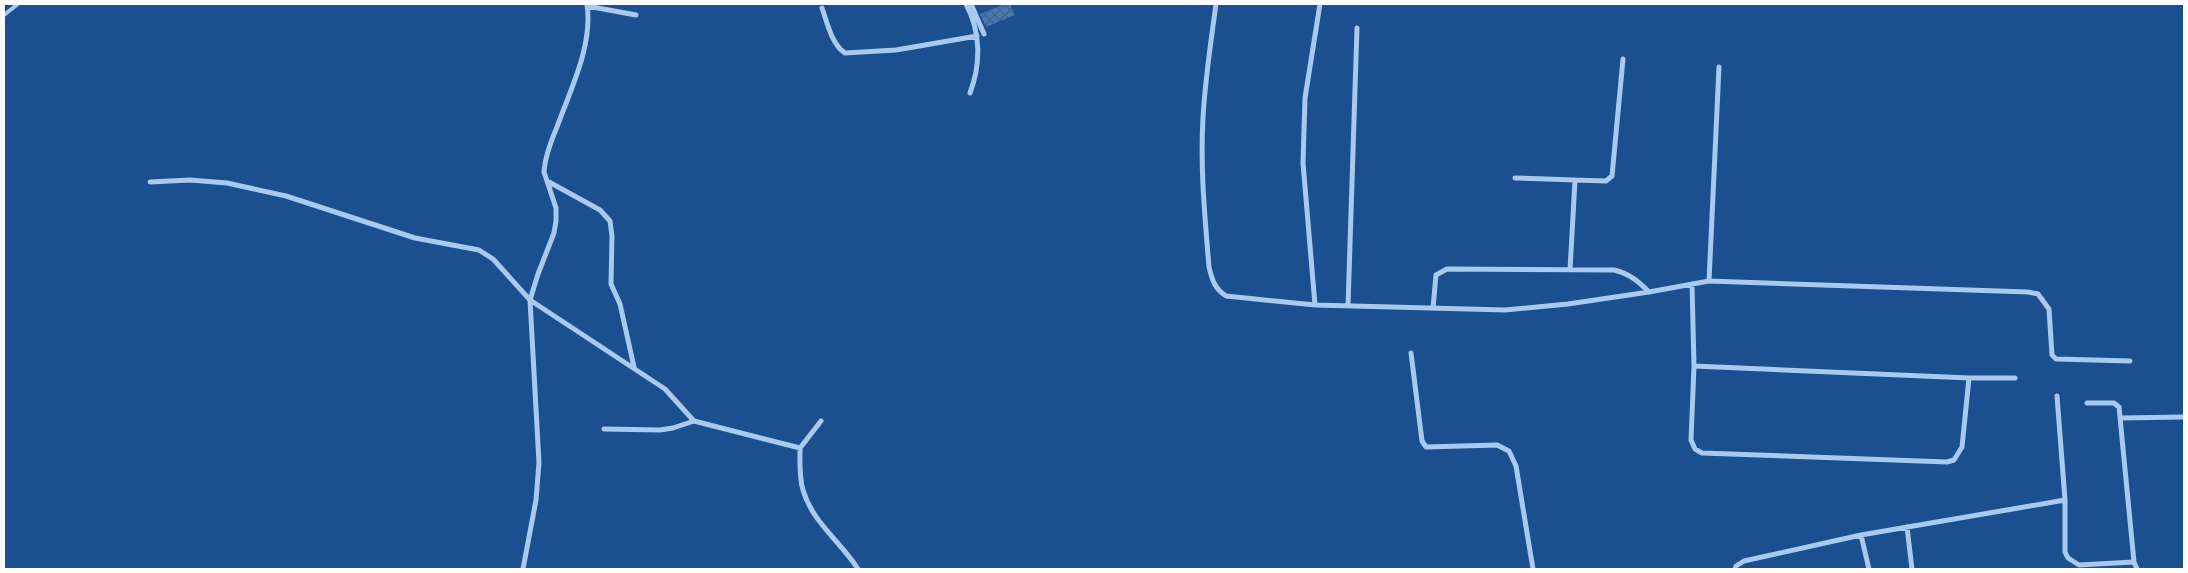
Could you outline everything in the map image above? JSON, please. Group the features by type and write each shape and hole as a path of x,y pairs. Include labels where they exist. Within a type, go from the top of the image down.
{"street":[{"path":"966,4 977,36 977,75 970,93"},
{"path":"971,4 984,34"},
{"path":"1216,4 1206,76 1203,120 1203,172 1212,281 1219,292 1226,296 1315,305 1505,310 1568,304 1709,281 2038,294 2049,309 2052,355 2056,359 2130,361"},
{"path":"1315,305 1303,163 1306,98 1320,4"},
{"path":"523,569 536,500 539,463 530,300 554,233 556,221 556,208 549,182 544,172 544,166 582,58 587,39 589,19 587,5 636,15"},
{"path":"822,8 839,50 845,53 896,50 977,36"},
{"path":"1348,306 1357,28"},
{"path":"1515,178 1606,181 1612,176 1623,59"},
{"path":"1709,281 1718,67"},
{"path":"150,182 190,180 227,182 286,196 415,238 479,250 493,259 530,300 574,331 634,367 665,389 694,421"},
{"path":"1570,270 1575,180"},
{"path":"549,182 600,210 610,221 612,236 611,284 620,304 634,367"},
{"path":"1433,308 1436,275 1447,269 1614,270 1636,279 1650,292"},
{"path":"1692,284 1694,366 1691,440 1694,449 1702,453 1715,455 1947,462 1954,460 1962,447 1969,378"},
{"path":"1411,353 1422,441 1426,447 1498,445 1509,451 1516,466 1533,569"},
{"path":"1694,366 1969,378 2015,378"},
{"path":"2057,396 2065,500 2065,552 2068,558 2079,564 2134,562"},
{"path":"2086,403 2117,404 2136,569"},
{"path":"2120,418 2184,417"},
{"path":"820,420 800,448 801,483 809,506 858,569"},
{"path":"604,428 660,430 694,421 800,448"},
{"path":"1735,569 1736,566 1744,561 1860,535 2065,500"},
{"path":"1907,527 1912,569"},
{"path":"1860,535 1869,569"}],"lane":[{"path":"4,15 18,4"}],"building":[{"path":"1005,4 1010,4 1015,15 986,27 980,14"}]}
